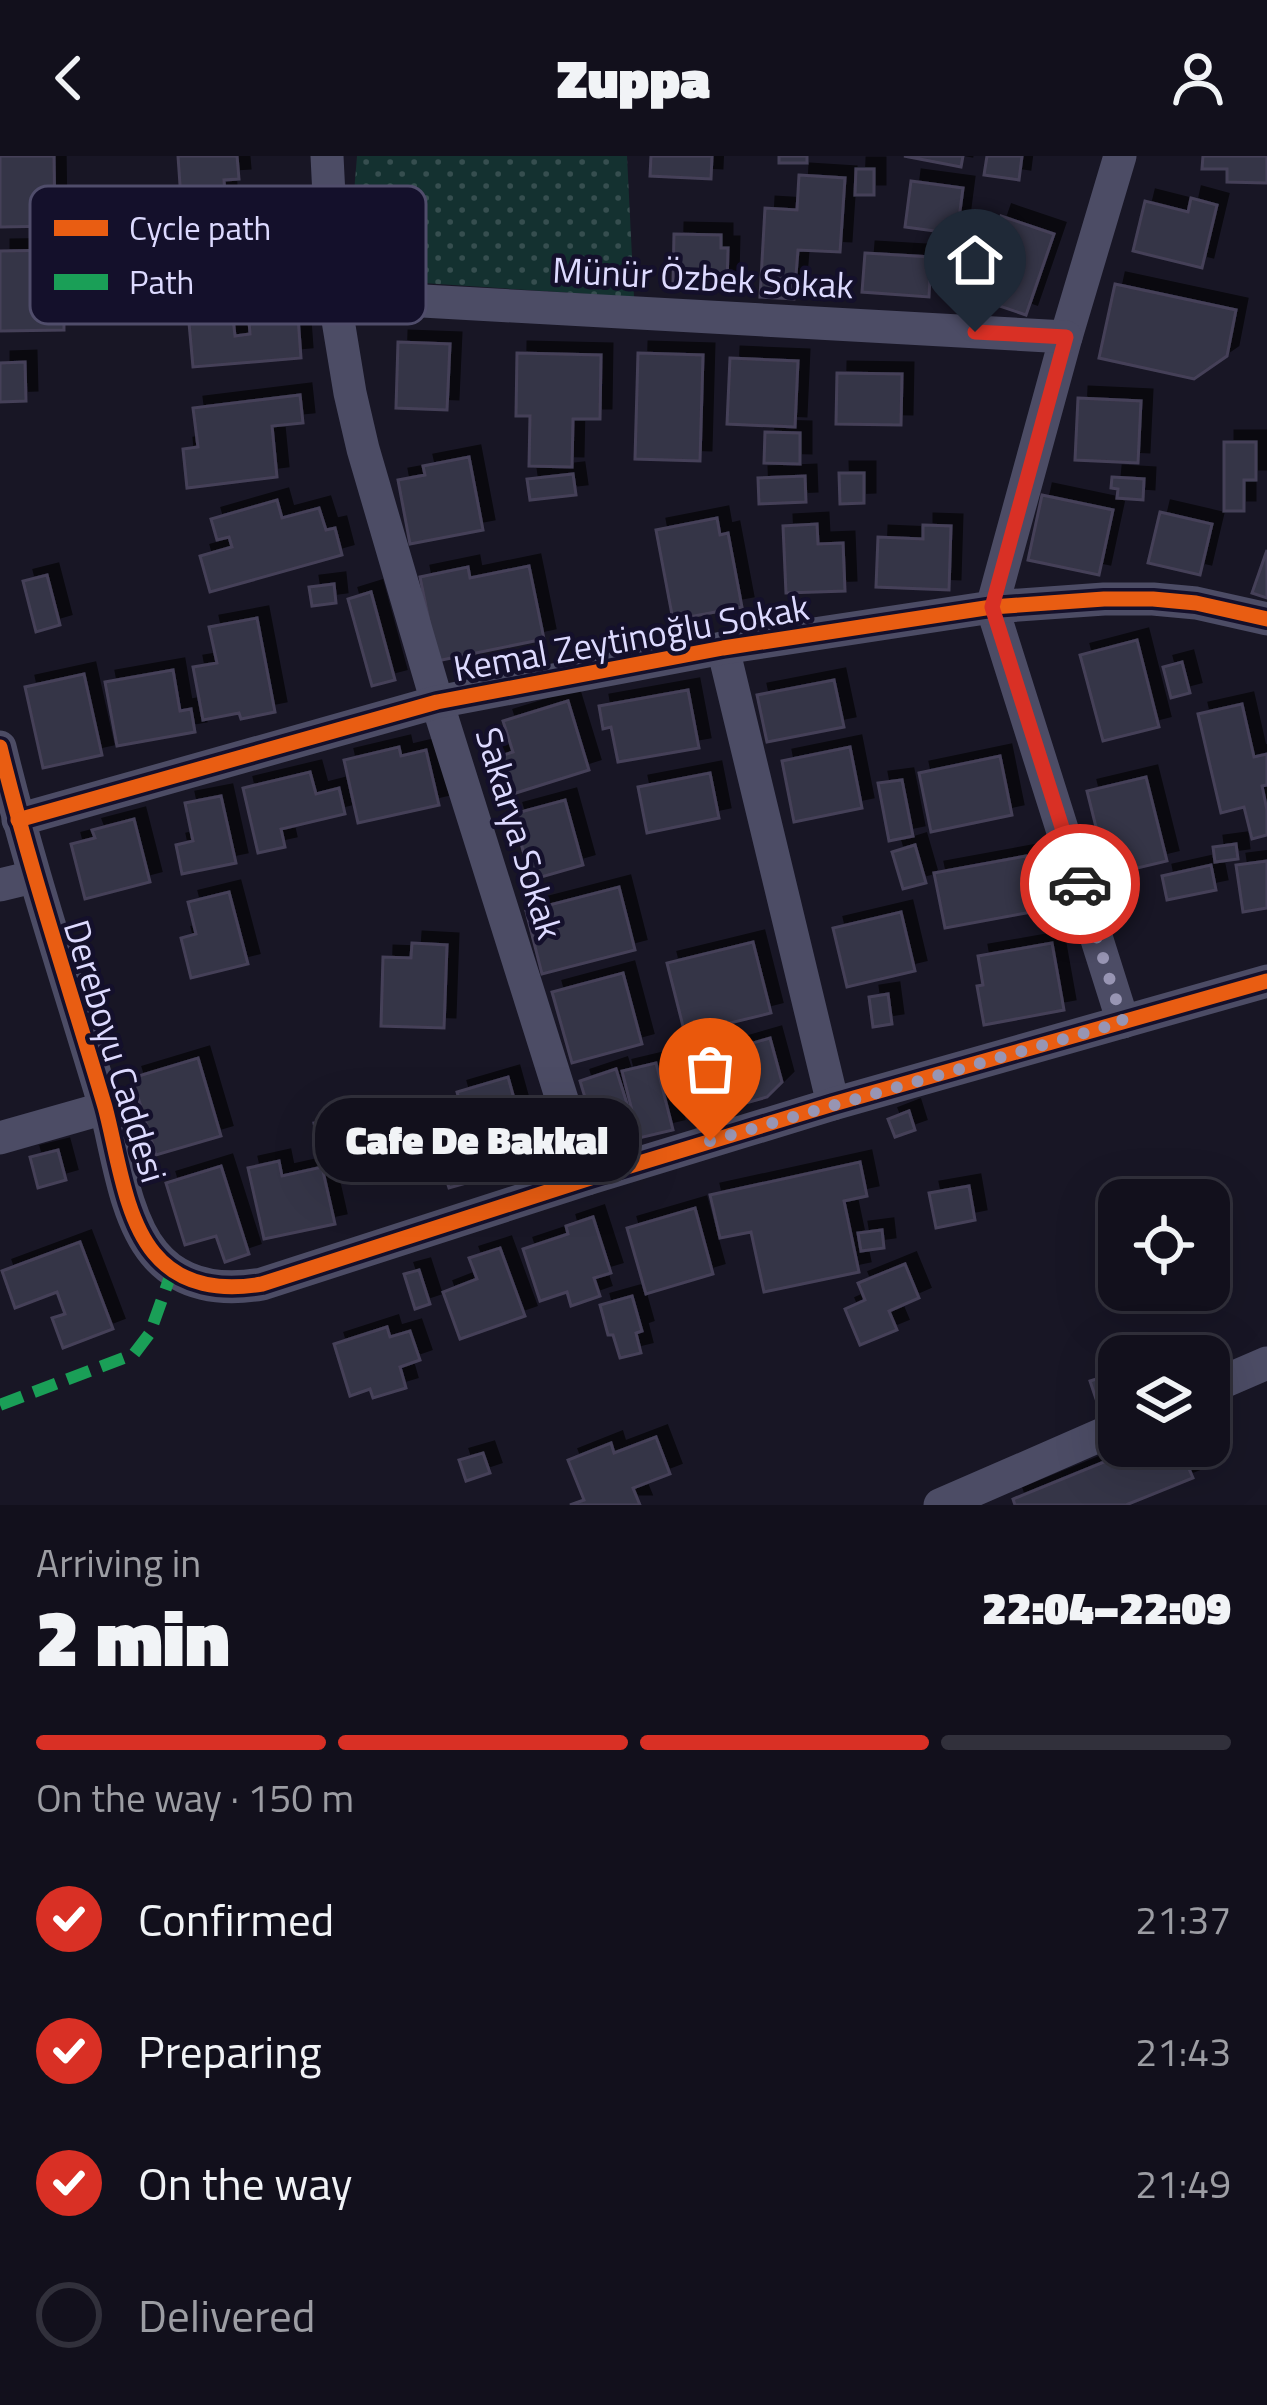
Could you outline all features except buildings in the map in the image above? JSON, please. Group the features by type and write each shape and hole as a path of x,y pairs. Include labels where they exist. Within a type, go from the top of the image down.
{"street":[{"name":"Sakarya Sokak","path":"327,156 328,186"},
{"path":"1120,156 992,607 1123,1022"},
{"name":"Münür Özbek Sokak","path":"426,301 1066,337"},
{"name":"Sakarya Sokak","path":"339,324 363,449 587,1179"},
{"name":"Kemal Zeytinoğlu Sokak","path":"18,820 437,702 723,648 992,607 1105,598 1196,603 1267,619"},
{"path":"723,648 833,1104"},
{"name":"Dereboyu Caddesi","path":"0,747 18,820 16,881 105,1108 134,1217 153,1252 192,1281 238,1288 262,1284 833,1104 1267,981"},
{"path":"0,1138 105,1108"},
{"path":"1230,1379 1267,1364"},
{"path":"940,1505 1098,1436"}],"green space":[{"path":"357,156 627,156 634,297 426,283 426,186 355,186"}],"marked path":[{"path":"0,1405 134,1354 150,1333 172,1271"}],"cycle path":[{"path":"18,820 437,702 723,648 992,607 1104,599 1196,603 1267,619"},
{"path":"0,747 135,1221 165,1264 203,1284 262,1284 833,1104 1267,981"}],"way so far":[{"path":"710,1141 1123,1022 1080,884"}],"place":[{"name":"Cafe De Bakkal","path":"710,1141"}],"route":[{"path":"975,332 1066,337 992,607 1080,884"}]}
